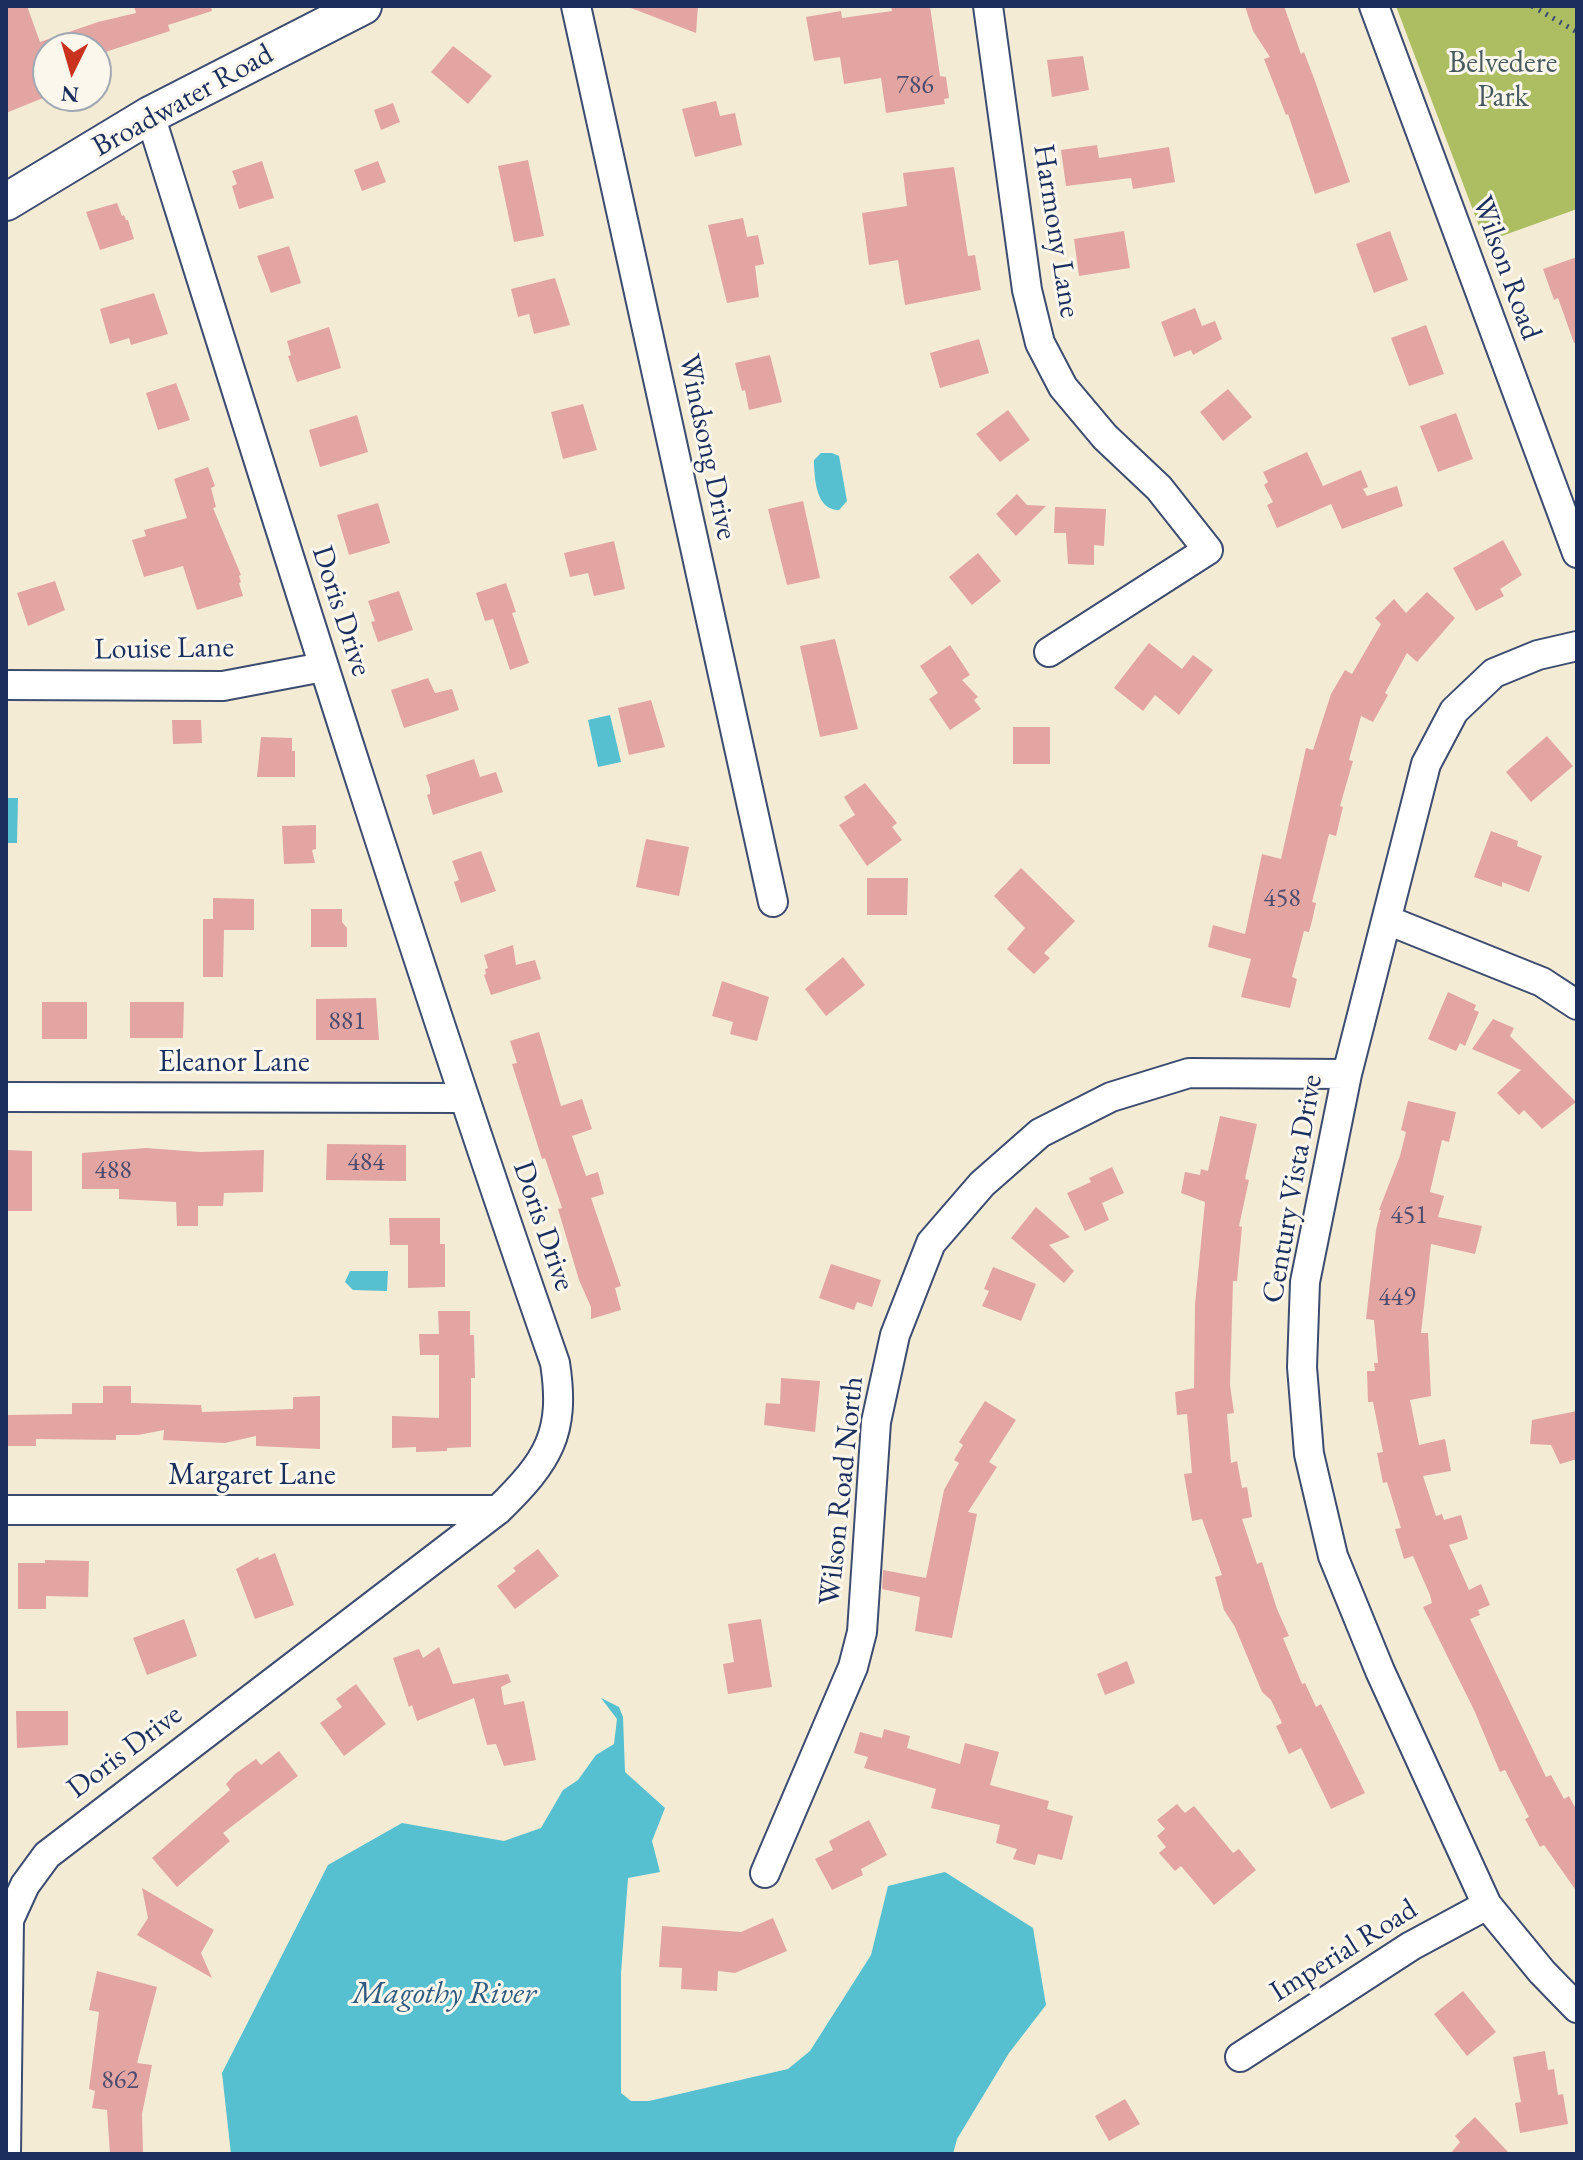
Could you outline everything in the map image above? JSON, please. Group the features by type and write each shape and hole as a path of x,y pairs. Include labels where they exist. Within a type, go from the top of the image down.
{"street":[{"name":"Broadwater Road","path":"6,202 150,115 363,6"},
{"name":"Windsong Drive","path":"576,6 773,902"},
{"name":"Harmony Lane","path":"988,6 1027,290 1040,343 1063,387 1105,437 1159,488 1208,550 1049,652"},
{"name":"Wilson Road","path":"1374,6 1577,553"},
{"name":"Doris Drive","path":"6,2154 8,1918 25,1885 47,1855 498,1510 529,1479 548,1450 558,1415 559,1390 555,1363 462,1098 150,115"},
{"name":"Century Vista Drive","path":"1577,646 1538,655 1494,673 1454,711 1426,764 1347,1074 1305,1282 1302,1367 1309,1454 1333,1556 1380,1671 1487,1905 1542,1972 1577,2008"},
{"name":"Louise Lane","path":"6,685 223,686 323,667"},
{"path":"1387,920 1542,982 1577,1005"},
{"name":"Wilson Road North","path":"765,1873 856,1655 862,1632 876,1422 895,1335 931,1243 982,1184 1040,1133 1111,1097 1189,1073 1347,1074"},
{"name":"Eleanor Lane","path":"6,1097 462,1098"},
{"name":"Margaret Lane","path":"6,1510 498,1510"},
{"name":"Imperial Road","path":"1240,2057 1411,1946 1487,1905"}],"path":[{"path":"1532,6 1577,32"}],"green space":[{"name":"Belvedere Park","path":"1396,6 1577,6 1577,209 1485,242"}],"water":[{"path":"821,453 839,456 847,501 839,510 826,506 819,494 814,460"},
{"path":"610,715 621,762 598,767 588,720"},
{"path":"6,798 18,798 17,843 6,843"},
{"path":"350,1271 388,1271 387,1291 353,1290 345,1282"},
{"name":"Magothy River","path":"601,1698 619,1707 623,1717 625,1772 665,1808 652,1841 660,1872 628,1878 621,1973 621,2093 631,2101 649,2101 788,2069 810,2051 871,1955 888,1886 945,1872 1033,1928 1046,2005 1009,2053 957,2139 953,2154 231,2154 222,2073 328,1865 402,1823 504,1841 541,1828 563,1790 578,1780 596,1755 614,1744 617,1719"}],"building":[{"path":"6,6 27,6 36,32 32,32 32,102 6,113"},
{"path":"134,6 211,6 212,11 168,25 170,31 112,50 112,32 69,32 136,13"},
{"path":"698,6 696,33 631,8"},
{"path":"891,6 930,6 940,76 946,77 949,98 944,99 945,104 886,113 881,78 844,84 840,57 814,61 806,17 841,11 842,18 892,11"},
{"path":"1245,6 1284,6 1301,54 1304,52 1315,81 1350,182 1315,194 1288,114 1264,59 1270,57 1253,31"},
{"path":"453,46 492,76 468,104 431,72"},
{"path":"1083,56 1089,90 1052,97 1047,60"},
{"path":"716,101 720,116 735,113 742,145 695,157 682,109"},
{"path":"393,103 400,122 381,130 374,110"},
{"path":"1097,145 1099,158 1169,147 1175,182 1133,189 1131,178 1066,186 1061,150"},
{"path":"528,160 544,236 514,242 498,166"},
{"path":"262,161 274,198 239,209 232,186 237,184 232,171"},
{"path":"378,161 386,182 362,191 354,170"},
{"path":"954,167 968,256 975,255 981,290 905,305 898,260 869,265 862,213 907,206 903,173"},
{"path":"117,203 122,216 128,220 134,239 100,250 86,212"},
{"path":"743,218 747,237 758,235 764,264 755,266 759,297 727,303 708,225"},
{"path":"1124,231 1130,268 1079,276 1074,239"},
{"path":"1390,231 1408,280 1374,293 1356,244"},
{"path":"289,246 301,283 271,293 257,256"},
{"path":"1577,257 1577,342 1574,343 1558,298 1554,300 1543,269"},
{"path":"555,278 570,325 534,334 529,314 518,317 511,289"},
{"path":"154,293 168,334 131,345 129,338 110,344 100,309"},
{"path":"1195,308 1202,326 1215,321 1222,339 1193,355 1191,350 1174,357 1161,322"},
{"path":"1426,325 1444,374 1409,386 1391,338"},
{"path":"329,327 341,368 297,382 288,356 291,355 287,341"},
{"path":"979,339 989,373 940,388 930,353"},
{"path":"770,355 782,402 749,410 735,363"},
{"path":"176,383 190,420 158,430 146,393"},
{"path":"1228,389 1252,417 1223,441 1200,412"},
{"path":"583,404 597,450 563,459 551,412"},
{"path":"1008,410 1030,440 1000,462 976,434"},
{"path":"1456,413 1473,459 1438,472 1420,426"},
{"path":"357,415 368,452 320,467 309,430"},
{"path":"1307,452 1323,486 1361,470 1368,487 1363,489 1367,496 1397,486 1403,506 1342,529 1331,504 1277,528 1267,505 1273,502 1264,485 1268,482 1263,472"},
{"path":"208,467 215,486 211,488 216,507 213,508 241,575 239,583 243,596 197,610 183,566 144,577 132,540 146,536 144,530 187,518 174,479"},
{"path":"1017,494 1027,505 1046,506 1016,536 996,514"},
{"path":"803,501 820,578 787,585 768,509"},
{"path":"378,503 390,543 349,555 337,515"},
{"path":"1055,507 1106,509 1104,546 1094,545 1094,565 1068,564 1066,533 1054,533"},
{"path":"1503,540 1522,575 1500,589 1504,596 1476,611 1453,568"},
{"path":"614,541 625,589 594,596 588,573 570,577 564,553"},
{"path":"978,553 1001,581 972,605 949,577"},
{"path":"55,581 65,610 28,626 17,593"},
{"path":"506,583 516,612 512,613 529,663 510,670 493,619 485,621 476,593"},
{"path":"399,591 413,630 378,642 368,601"},
{"path":"1427,592 1455,618 1417,662 1407,653 1373,722 1361,716 1349,760 1353,761 1340,806 1343,807 1336,836 1329,834 1312,902 1316,903 1312,921 1309,932 1304,931 1292,977 1297,979 1290,1008 1241,997 1251,959 1208,947 1213,925 1245,934 1262,854 1281,859 1306,748 1313,750 1331,694 1345,670 1352,674 1381,624 1375,618 1394,599 1406,613"},
{"path":"835,639 858,729 820,737 800,646"},
{"path":"1149,643 1182,669 1193,655 1213,670 1179,715 1155,695 1143,711 1114,688"},
{"path":"950,645 970,675 962,680 978,697 974,700 981,709 950,730 929,699 938,693 920,666"},
{"path":"428,678 435,693 452,689 459,710 404,728 391,690"},
{"path":"651,700 665,747 629,755 618,708"},
{"path":"172,720 201,720 202,743 173,744"},
{"path":"1013,727 1050,727 1050,764 1013,764"},
{"path":"1547,736 1573,766 1531,802 1506,772"},
{"path":"261,737 292,738 295,777 257,777"},
{"path":"474,759 480,777 496,772 503,792 433,815 427,795 430,788 426,775"},
{"path":"865,783 897,823 892,827 902,840 867,866 839,825 855,815 844,797"},
{"path":"316,825 316,849 312,850 315,863 284,864 282,826"},
{"path":"1491,831 1518,841 1517,846 1542,856 1529,892 1502,882 1502,887 1474,877"},
{"path":"646,839 689,847 679,896 636,887"},
{"path":"481,851 496,891 461,903 454,882 459,880 452,861"},
{"path":"1021,868 1075,921 1044,953 1050,958 1034,974 1007,949 1025,928 994,896"},
{"path":"867,878 908,878 907,915 867,915"},
{"path":"213,898 254,899 254,930 224,930 223,977 203,977 203,919 213,919"},
{"path":"311,909 342,909 342,922 347,928 347,947 311,947"},
{"path":"513,945 516,965 535,960 541,979 491,995 484,975 488,968 484,955"},
{"path":"843,957 865,985 826,1016 805,989"},
{"path":"722,981 769,997 757,1041 730,1034 733,1022 712,1016"},
{"path":"1448,992 1476,1005 1474,1010 1479,1012 1465,1046 1460,1043 1456,1051 1428,1039"},
{"path":"376,998 379,1040 316,1040 316,999"},
{"path":"42,1002 87,1002 87,1039 42,1039"},
{"path":"130,1002 184,1002 183,1038 130,1038"},
{"path":"1493,1019 1514,1028 1510,1036 1576,1102 1542,1129 1524,1110 1519,1115 1497,1093 1521,1070 1472,1049"},
{"path":"539,1032 561,1106 582,1099 592,1129 572,1136 586,1176 598,1172 604,1194 591,1198 621,1286 615,1288 621,1310 591,1319 591,1307 579,1280 558,1209 562,1208 545,1158 542,1159 512,1064 517,1063 510,1041"},
{"path":"1408,1101 1456,1112 1449,1142 1442,1140 1430,1192 1444,1196 1438,1217 1482,1226 1475,1254 1431,1244 1421,1333 1428,1333 1431,1396 1410,1400 1419,1445 1445,1439 1451,1471 1423,1476 1436,1516 1442,1514 1444,1520 1461,1515 1468,1539 1449,1545 1469,1590 1481,1584 1490,1605 1478,1610 1480,1615 1470,1619 1546,1777 1551,1775 1564,1799 1569,1796 1577,1811 1577,1892 1544,1845 1540,1847 1525,1819 1529,1817 1505,1770 1500,1772 1474,1710 1423,1607 1432,1603 1430,1595 1413,1556 1404,1559 1395,1529 1401,1528 1387,1482 1383,1483 1377,1453 1383,1452 1373,1402 1368,1402 1367,1371 1375,1371 1374,1363 1378,1363 1374,1320 1366,1319 1379,1210 1400,1156 1406,1132 1401,1130"},
{"path":"1220,1116 1257,1124 1239,1226 1242,1227 1237,1281 1233,1281 1230,1385 1234,1413 1227,1414 1231,1463 1237,1461 1242,1488 1247,1487 1252,1517 1242,1519 1257,1564 1262,1562 1289,1636 1283,1638 1302,1684 1305,1683 1316,1707 1321,1704 1365,1793 1331,1809 1301,1748 1289,1754 1276,1726 1282,1723 1271,1700 1262,1692 1235,1627 1224,1610 1215,1577 1222,1575 1202,1519 1192,1521 1184,1474 1192,1473 1187,1414 1177,1415 1175,1392 1194,1388 1195,1304 1205,1202 1181,1193 1185,1172 1200,1175 1201,1169 1208,1171"},
{"path":"327,1144 406,1145 406,1181 326,1180"},
{"path":"146,1148 200,1152 264,1150 263,1192 224,1193 223,1206 198,1206 198,1226 177,1226 176,1202 119,1199 119,1189 82,1189 82,1153"},
{"path":"6,1150 32,1151 32,1211 6,1211"},
{"path":"1112,1167 1124,1193 1102,1203 1109,1220 1085,1231 1067,1193 1091,1182 1089,1178"},
{"path":"1036,1207 1070,1237 1049,1245 1074,1271 1064,1283 1011,1238"},
{"path":"389,1218 440,1218 440,1244 445,1244 445,1287 408,1288 408,1245 390,1245"},
{"path":"831,1264 881,1280 872,1307 857,1302 854,1310 819,1298"},
{"path":"993,1267 1036,1284 1021,1321 982,1306 989,1291 984,1289"},
{"path":"438,1311 470,1311 475,1378 471,1378 471,1447 416,1452 416,1447 392,1448 392,1416 439,1418 439,1355 420,1355 419,1334 439,1334"},
{"path":"781,1378 820,1381 815,1432 764,1425 766,1403 780,1404"},
{"path":"103,1386 131,1386 131,1403 201,1405 202,1412 293,1409 293,1397 320,1396 320,1449 256,1446 256,1436 225,1443 163,1440 164,1430 116,1435 116,1440 36,1439 36,1446 6,1446 6,1415 72,1414 72,1403 103,1403"},
{"path":"985,1401 1016,1420 989,1462 997,1467 968,1512 977,1514 952,1638 915,1631 920,1597 882,1589 883,1570 926,1578 944,1490 959,1463 954,1460 963,1445 959,1442"},
{"path":"1577,1411 1577,1459 1560,1464 1551,1445 1530,1444 1532,1420"},
{"path":"538,1549 559,1576 515,1609 497,1586 516,1571 513,1568"},
{"path":"275,1553 294,1605 255,1619 236,1569 258,1557 259,1560"},
{"path":"45,1560 89,1561 88,1597 46,1596 46,1609 18,1609 18,1563 45,1563"},
{"path":"184,1619 197,1656 147,1675 133,1638"},
{"path":"761,1619 772,1687 728,1694 723,1664 734,1662 728,1624"},
{"path":"439,1647 453,1684 508,1674 511,1682 501,1687 504,1705 524,1701 536,1760 504,1766 496,1744 487,1745 474,1698 417,1721 412,1705 409,1707 393,1658 419,1649 423,1658"},
{"path":"1127,1661 1135,1683 1105,1695 1097,1674"},
{"path":"356,1684 386,1724 344,1756 320,1723 342,1707 336,1699"},
{"path":"16,1711 68,1711 68,1745 17,1748"},
{"path":"884,1729 910,1736 907,1748 960,1764 965,1743 999,1752 990,1785 1049,1801 1047,1809 1073,1816 1062,1860 1038,1854 1035,1865 1013,1859 1017,1849 996,1843 1000,1825 931,1808 936,1789 864,1768 868,1757 854,1753 860,1732 882,1738"},
{"path":"279,1751 298,1776 223,1833 230,1841 177,1887 152,1858 230,1790 226,1784 235,1774 256,1759 261,1765"},
{"path":"1177,1804 1185,1813 1194,1806 1233,1853 1239,1849 1256,1870 1214,1905 1181,1866 1175,1871 1159,1853 1166,1847 1157,1836 1165,1829 1157,1820"},
{"path":"869,1820 887,1855 861,1869 863,1875 832,1890 815,1859 833,1850 829,1841"},
{"path":"142,1888 214,1930 201,1953 212,1978 137,1935 148,1918"},
{"path":"773,1918 787,1951 735,1973 718,1971 717,1991 681,1989 682,1968 659,1967 662,1926 741,1932"},
{"path":"97,1971 157,1987 137,2063 152,2065 142,2114 143,2154 110,2154 107,2110 92,2108 95,2091 89,2089 99,2012 89,2010"},
{"path":"1463,1991 1496,2032 1467,2056 1434,2014"},
{"path":"1545,2051 1548,2070 1554,2069 1558,2095 1563,2094 1568,2124 1520,2133 1515,2103 1521,2102 1513,2057"},
{"path":"1125,2099 1140,2124 1109,2141 1095,2116"},
{"path":"1475,2117 1510,2154 1450,2154 1460,2142 1455,2136"}]}
